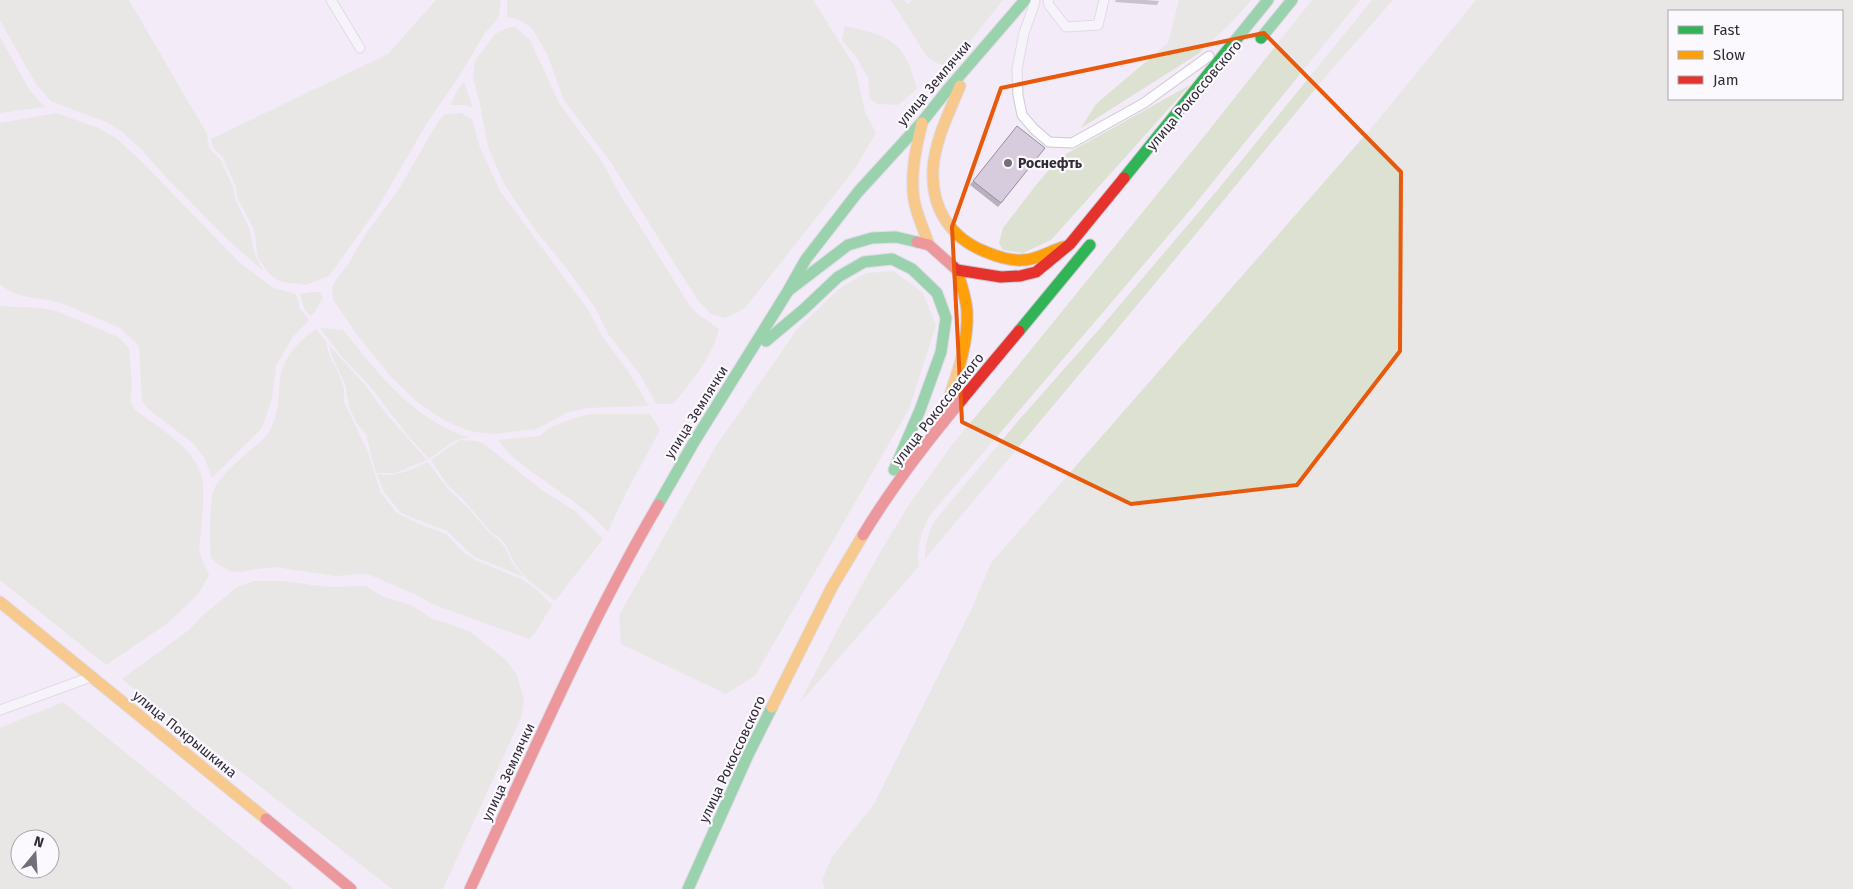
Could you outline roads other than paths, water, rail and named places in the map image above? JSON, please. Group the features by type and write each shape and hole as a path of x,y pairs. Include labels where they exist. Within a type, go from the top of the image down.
{"main road":[{"name":"улица Землячки","path":"470,889 566,682 631,551 694,442 750,354 806,259 858,192 922,122 968,65 1025,0"},
{"name":"улица Рокоссовского","path":"957,270 980,275 1020,276 1036,272 1054,258 1070,244 1268,0"},
{"name":"улица Рокоссовского","path":"1254,46 1292,0"},
{"path":"968,65 943,128 935,156 933,181 936,202 944,223 958,238 980,250 1004,258 1025,260 1070,244"},
{"path":"922,122 914,160 912,185 916,210 929,245 957,270 967,314 965,340 956,379 938,428"},
{"path":"788,291 848,245 872,238 896,237 929,245"},
{"name":"улица Рокоссовского","path":"688,889 748,755 832,587 874,517 938,428 1096,237"},
{"path":"750,354 803,310 838,277 864,262 892,259 912,269 936,293 946,318 941,352 920,410 874,517"},
{"name":"улица Покрышкина","path":"0,602 351,889"}],"lane":[{"path":"331,0 360,48"},
{"path":"1036,0 1024,33 1017,69 1018,95 1022,115 1049,142 1072,143 1144,103 1241,32"},
{"path":"1048,0 1049,5 1066,27 1098,24 1104,0"},
{"path":"0,710 91,677"}],"place":[{"name":"Роснефть","path":"1008,163"}]}
